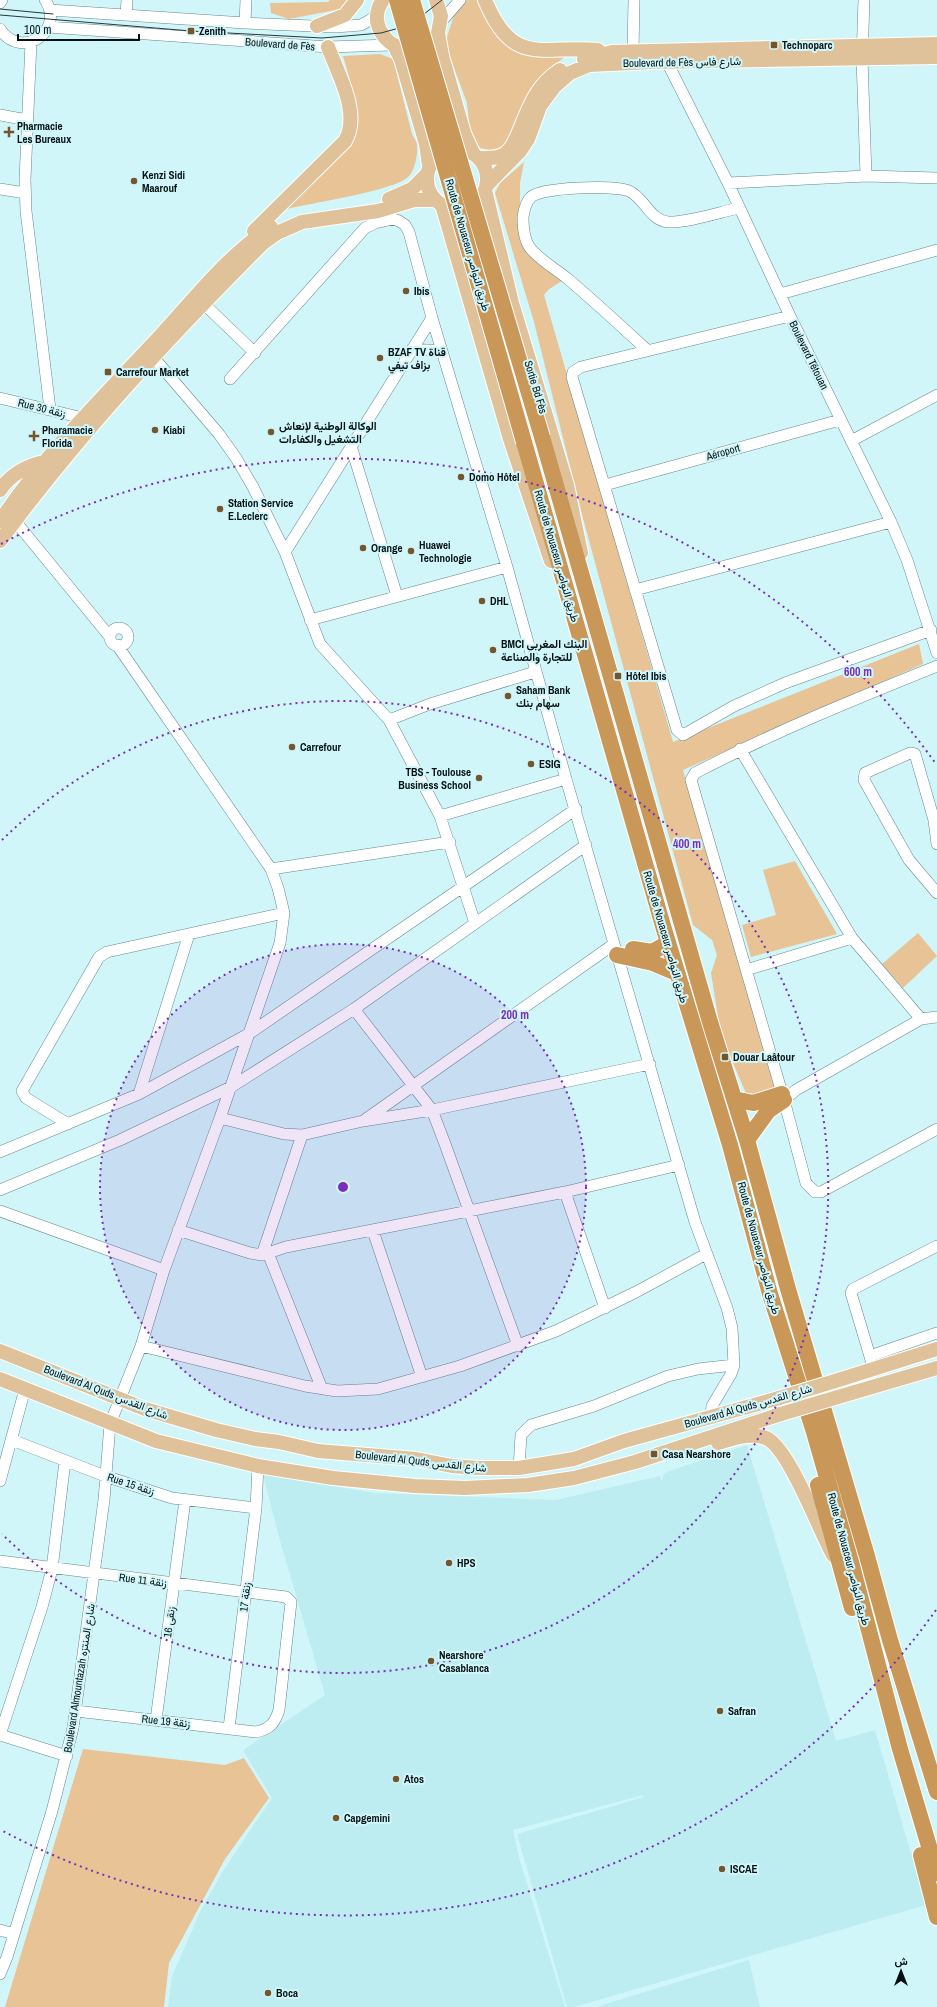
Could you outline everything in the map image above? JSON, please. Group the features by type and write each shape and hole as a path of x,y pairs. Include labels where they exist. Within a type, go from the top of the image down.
{"highway":[{"name":"Route de Nouaceur طريق النواصر","path":"397,0 668,943 730,1145 770,1294 814,1432 851,1562 898,1742 937,1873"},
{"name":"Route de Nouaceur طريق النواصر","path":"412,0 585,584 710,1022 747,1140 788,1288 868,1556 890,1640 937,1792"},
{"path":"612,950 652,952 668,943"},
{"path":"612,950 653,963 677,973"},
{"path":"734,1099 753,1103 788,1094"},
{"path":"747,1140 768,1111 788,1094"},
{"path":"814,1432 814,1453 818,1484 838,1563 937,1917"}],"main road":[{"path":"317,26 345,15 357,0"},
{"path":"6,514 89,429 204,304 263,243 288,227 320,218 378,211 414,200 439,203 458,209 467,207 477,201 486,188 485,168 476,156 464,133 452,92 442,56 440,10 436,0"},
{"path":"486,0 506,36 514,43 524,48 551,51 585,50 612,52"},
{"path":"380,4 380,31 393,46 401,59 426,144 428,188 439,203 510,439 555,572 568,593"},
{"path":"393,46 403,49 419,48 427,45 440,27"},
{"name":"Boulevard de Fès شارع فاس","path":"486,188 520,151 528,139 543,101 554,87 565,76 594,65 862,52 937,44"},
{"path":"241,250 250,235 345,141 350,132 351,120 347,100 328,47"},
{"name":"Boulevard de Fès شارع فاس","path":"476,156 501,156 510,150 535,93 554,74 577,61 592,56 612,52 862,52 937,57"},
{"path":"0,541 6,514 44,462 241,250 258,235 286,219 319,210 388,199 412,189 439,154 452,149 466,150 476,156"},
{"name":"Sortie Bd Fès","path":"486,188 512,303 567,485 578,535 585,584"},
{"path":"0,490 5,476 44,462"},
{"name":"Boulevard Al Quds شارع القدس","path":"0,1351 26,1360 72,1381 169,1417 255,1439 279,1442 318,1451 416,1459 452,1466 519,1468 574,1459 624,1441 874,1370 937,1349"},
{"name":"Boulevard Al Quds شارع القدس","path":"0,1378 110,1424 156,1441 258,1466 333,1478 415,1486 465,1488 528,1485 574,1478 635,1462 781,1414 937,1368"},
{"path":"696,1442 717,1443 752,1435 766,1438 774,1442 785,1458 838,1563"}],"street":[{"path":"126,15 127,0"},
{"path":"245,23 246,0"},
{"path":"440,27 460,0"},
{"path":"633,52 634,0"},
{"path":"864,0 862,52 866,176"},
{"name":"Boulevard de Fès","path":"48,5 126,15 317,26 361,25 380,4"},
{"path":"0,29 12,40 21,43 31,42 41,36 48,27 51,18 48,5"},
{"name":"Boulevard de Fès","path":"48,27 328,47 393,46"},
{"path":"31,42 25,193 50,409"},
{"name":"Boulevard Tétouan","path":"667,62 728,183 840,420 891,522 907,560 931,630 937,653"},
{"path":"0,115 27,120"},
{"path":"728,183 866,176 937,178"},
{"path":"0,189 25,193"},
{"path":"647,350 530,247 524,230 523,221 527,202 531,197 540,192 549,190 619,189 635,195 654,216 668,222 680,221 740,208"},
{"path":"230,379 364,228 386,220 399,221 405,225 409,232 432,318 507,567 586,845 612,950 650,1064 706,1254 727,1308 732,1328 734,1365 731,1374 712,1406 711,1416"},
{"path":"780,294 937,250"},
{"path":"204,304 255,352"},
{"path":"790,316 581,367 573,372 572,377 678,730 683,735 734,706 785,683 931,630"},
{"path":"285,552 432,318"},
{"path":"412,349 442,351"},
{"path":"154,358 219,434 253,486 285,552 320,644 389,720 440,816 450,842 475,923"},
{"path":"851,441 937,395"},
{"name":"Rue 30 زنقة","path":"0,398 84,418"},
{"name":"Aéroport","path":"605,485 840,420"},
{"path":"351,446 397,596"},
{"name":"Boulevard Almountazah شارع المنتزه","path":"0,1974 52,1811 67,1756 76,1711 95,1574 110,1424 141,1346 164,1270 250,1033 280,943 284,913 280,893 271,869 114,641 6,514"},
{"path":"635,590 891,522"},
{"path":"310,620 507,567"},
{"path":"937,666 824,712 740,749 695,772 691,777 691,783 746,970 788,1094 806,1183 815,1192 821,1192 937,1129"},
{"path":"389,720 423,706 536,672"},
{"path":"740,749 852,938 921,1019"},
{"path":"937,844 934,820 915,754 910,753 865,773 864,780 908,860 937,893"},
{"path":"440,816 566,779"},
{"path":"0,1152 139,1094 250,1033 576,809"},
{"path":"271,869 450,842"},
{"path":"0,1190 120,1140 230,1087 354,1009 586,845"},
{"path":"68,1124 26,1098 22,1091 96,961 107,952 284,913"},
{"path":"139,1094 189,934"},
{"path":"746,970 852,938"},
{"path":"363,1121 612,950"},
{"path":"354,1009 432,1110 518,1346"},
{"path":"788,1094 921,1019 937,1017"},
{"path":"220,1118 284,1134 302,1135 363,1121 432,1110 650,1064"},
{"path":"302,1135 265,1254 322,1389"},
{"path":"178,1230 250,1253 265,1254 286,1247 565,1192 679,1165"},
{"path":"565,1192 605,1308"},
{"path":"0,1212 164,1270"},
{"path":"373,1231 422,1377"},
{"path":"874,1370 851,1293 853,1288 937,1246"},
{"path":"141,1346 322,1389 357,1391 378,1389 460,1366 518,1346 605,1308 706,1254"},
{"path":"870,1356 937,1333"},
{"path":"519,1468 521,1434 531,1425 594,1406 668,1376 711,1367 734,1365"},
{"path":"0,1481 25,1389"},
{"name":"Rue 15 زنقة","path":"12,1440 105,1476 184,1500 256,1508"},
{"path":"65,1461 52,1569 42,1607 0,1735 67,1756"},
{"name":"زنقة 17","path":"229,1728 256,1508 258,1466"},
{"name":"زنقى 16","path":"156,1720 184,1500"},
{"name":"Rue 11 زنقة","path":"0,1561 52,1569 286,1597 290,1600 292,1605 279,1710 276,1720 272,1726 266,1730 256,1732"},
{"name":"Rue 19 زنقة","path":"76,1711 256,1732"},
{"path":"0,1930 14,1934"}],"shaded area":[{"path":"330,0 356,0 341,9 289,19 271,13 270,3 328,2"},
{"path":"466,0 482,0 496,28 502,36 509,44 526,55 548,57 567,55 541,76 527,95 508,146 496,151 480,148 470,131 467,103 445,43 455,12"},
{"path":"380,54 393,59 412,134 417,144 416,162 412,171 408,177 386,187 287,209 355,137 355,98 343,56"},
{"path":"524,162 520,183 520,229 563,280 548,290 544,295 673,742 919,644 923,664 683,770 776,1090 748,1098 721,1035 711,973 717,955 712,940 693,925 584,522 534,322 495,193 500,183"},
{"path":"795,861 837,934 751,957 742,925 776,915 763,870"},
{"path":"918,933 937,956 903,988 882,964"},
{"name":"Casa Nearshore","path":"747,1445 836,1741 875,1730 926,1905 574,2007 567,2007 517,1834 644,1797 643,1795 513,1830 520,1861 565,2007 168,2007 172,1976 201,1910 223,1871 272,1798 243,1750 325,1695 279,1537 263,1474 374,1493 556,1500 660,1476 662,1481 664,1473"},
{"path":"83,1749 225,1765 244,1758 269,1798 225,1859 169,1963 164,2007 5,2007"},
{"path":"749,1960 760,2007 596,2007"}],"tram line":[{"path":"0,15 191,31 322,38 381,33 410,25 442,0"},
{"path":"0,9 53,14"}],"place":[{"name":"Zenith","path":"191,31"},
{"name":"Technoparc","path":"774,45"},
{"name":"Pharmacie Les Bureaux","path":"9,132"},
{"name":"Kenzi Sidi Maarouf","path":"134,181"},
{"name":"Ibis","path":"406,291"},
{"name":"BZAF TV قناة بزاف تيفي","path":"380,358"},
{"name":"Carrefour Market","path":"108,372"},
{"name":"Kiabi","path":"155,430"},
{"name":"الوكالة الوطنية لإنعاش التشغيل والكفاءات","path":"271,432"},
{"name":"Pharamacie Florida","path":"34,436"},
{"name":"Domo Hôtel","path":"461,477"},
{"name":"Station Service E.Leclerc","path":"220,509"},
{"name":"Orange","path":"363,548"},
{"name":"Huawei Technologie","path":"411,551"},
{"name":"DHL","path":"482,601"},
{"name":"BMCI البنك المغربي للتجارة والصناعة","path":"493,650"},
{"name":"Hôtel Ibis","path":"618,676"},
{"name":"Saham Bank سهام بنك","path":"508,696"},
{"name":"Carrefour","path":"292,747"},
{"name":"ESIG","path":"531,764"},
{"name":"TBS - Toulouse Business School","path":"479,778"},
{"name":"Douar Laâtour","path":"725,1057"},
{"name":"Casa Nearshore","path":"654,1454"},
{"name":"HPS","path":"449,1563"},
{"name":"Nearshore Casablanca","path":"431,1661"},
{"name":"Safran","path":"720,1711"},
{"name":"Atos","path":"396,1779"},
{"name":"Capgemini","path":"336,1818"},
{"name":"ISCAE","path":"722,1869"},
{"name":"Boca","path":"268,1993"}]}
